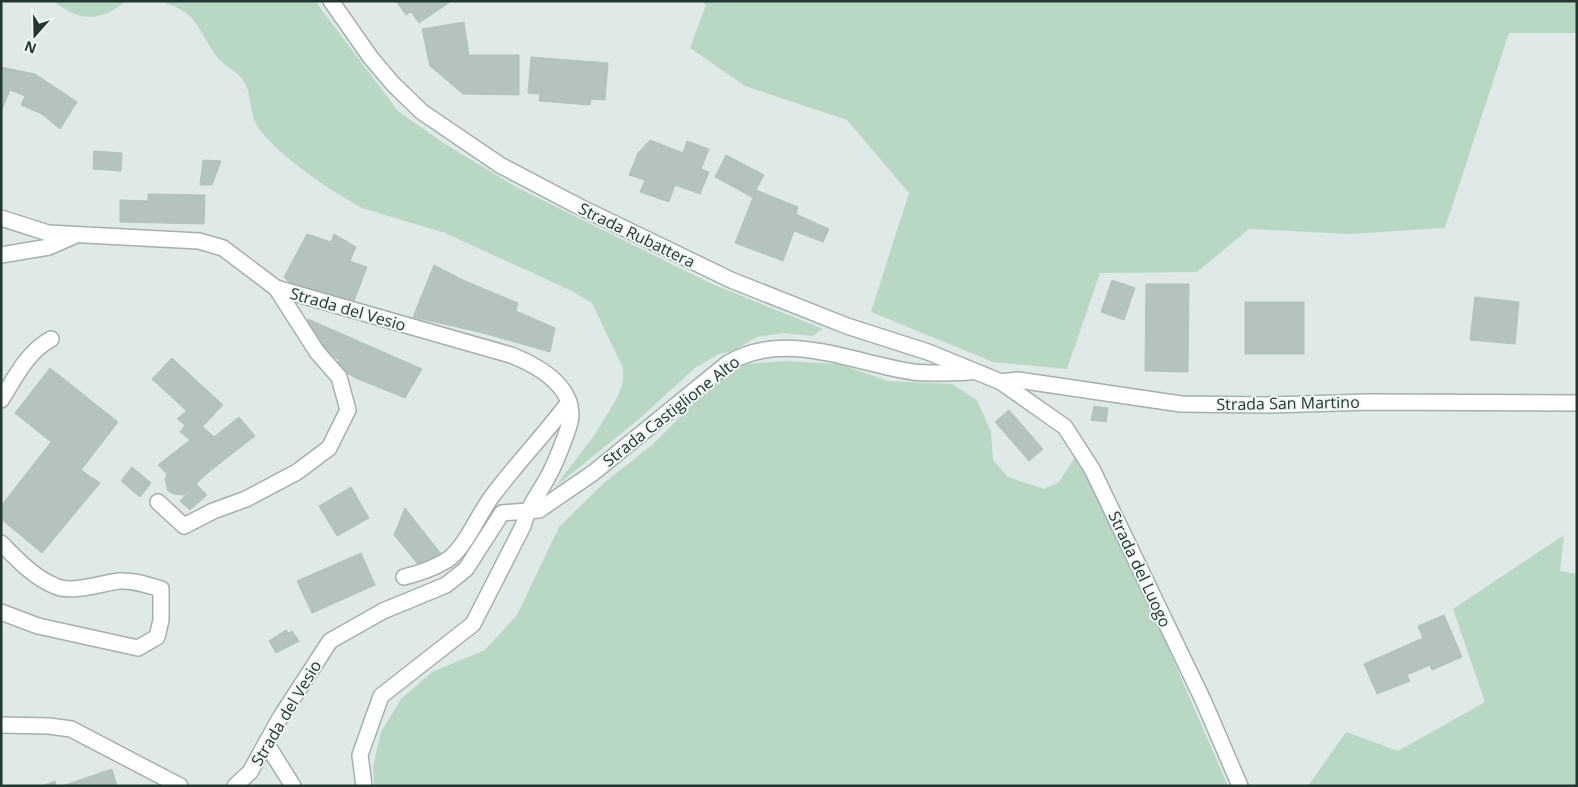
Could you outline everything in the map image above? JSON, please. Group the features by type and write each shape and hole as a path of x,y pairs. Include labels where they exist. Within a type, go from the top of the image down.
{"street":[{"name":"Strada Rubattera","path":"331,1 371,58 422,112 500,165 576,205 731,280 847,326 928,352 1001,382"},
{"name":"Strada del Vesio","path":"1,218 48,232 199,240 223,248 276,288 532,363 562,388 569,402"},
{"path":"1,255 49,247 73,236 90,235"},
{"path":"158,502 184,526 213,511 246,499 297,472 329,448 348,410 339,378 317,352 276,288"},
{"path":"1,400 20,368 37,347 51,338"},
{"name":"Strada Castiglione Alto","path":"526,512 540,510 593,473 728,363 744,354 769,348 795,348 842,356 912,372 976,372"},
{"name":"Strada San Martino","path":"1001,382 1018,380 1181,404 1266,405 1369,402 1577,403"},
{"name":"Strada del Luogo","path":"1001,382 1065,428 1092,469 1203,700 1240,786"},
{"path":"364,786 360,756 381,696 473,624 523,526 526,512 551,472 571,418 569,402"},
{"path":"404,577 428,570 450,558 464,543 475,520 494,494 569,402"},
{"name":"Strada del Vesio","path":"235,786 250,772 330,641 382,611 446,585 466,569 502,513 526,512"},
{"path":"1,543 26,568 56,587 94,587 119,581 138,582 161,589 161,620 157,637 138,648 38,626 1,612"},
{"path":"1,725 50,726 71,729 180,786"},
{"path":"266,743 293,786"}],"green space":[{"path":"54,1 126,1 108,13 90,17 72,13"},
{"path":"161,1 315,1 398,111 445,144 516,187 710,283 823,329 812,336 784,333 757,337 733,351 719,354 695,368 639,419 555,487 596,433 618,396 623,382 623,368 592,303 572,291 445,233 362,208 321,183 268,140 256,124 248,91 243,81 219,59 210,48 200,29 186,13"},
{"path":"701,1 1577,1 1577,33 1509,33 1445,228 1350,234 1249,229 1197,272 1100,273 1067,369 993,362 871,312 909,193 847,120 745,86 690,48 706,5"},
{"path":"784,361 839,364 888,381 952,384 977,400 991,432 993,460 1008,477 1044,489 1059,482 1077,454 1135,572 1228,786 374,786 373,767 381,732 401,699 432,672 485,650 517,615 559,527 604,483 652,445 712,385 745,364"},
{"path":"1564,535 1560,571 1577,574 1577,786 1308,786 1346,732 1398,751 1485,702 1453,609"}],"building":[{"path":"396,1 450,2 419,23 411,12 406,15"},
{"path":"464,22 469,55 519,55 519,95 463,94 430,66 422,29"},
{"path":"531,57 608,63 605,100 591,99 590,105 539,101 540,94 528,93"},
{"path":"1,67 35,74 25,96 10,90 1,112"},
{"path":"35,74 77,102 60,129 42,114 21,105"},
{"path":"650,140 683,153 687,141 709,149 701,169 709,172 700,194 675,185 669,202 640,192 645,180 629,175 638,153"},
{"path":"94,151 122,153 121,171 93,169"},
{"path":"726,155 764,175 752,197 715,177"},
{"path":"203,160 221,161 212,185 200,185"},
{"path":"756,190 798,207 796,214 829,229 823,242 794,231 783,261 735,243"},
{"path":"148,194 205,195 204,224 120,222 120,200 148,201"},
{"path":"307,234 331,242 334,234 356,247 350,261 367,267 351,309 296,289 284,277"},
{"path":"434,265 463,280 518,303 516,311 555,328 550,352 483,333 413,317"},
{"path":"1112,280 1135,288 1124,320 1101,312"},
{"path":"1146,284 1189,284 1188,372 1145,371"},
{"path":"1475,297 1519,302 1515,344 1470,340"},
{"path":"1245,302 1304,302 1304,354 1245,354"},
{"path":"308,319 422,369 405,398 358,379 335,367 339,360 326,352 304,324"},
{"path":"172,358 223,405 203,426 152,379"},
{"path":"50,368 118,422 81,470 100,483 42,553 1,519 1,506 51,442 15,413"},
{"path":"1094,406 1108,408 1106,422 1091,420"},
{"path":"1009,410 1043,449 1029,461 995,422"},
{"path":"186,411 214,437 167,474 158,465 190,440 180,432 185,425 177,419"},
{"path":"239,417 255,436 210,471 195,452"},
{"path":"195,452 210,471 184,495 168,491 165,479 167,474"},
{"path":"132,467 151,483 140,497 121,481"},
{"path":"196,484 207,495 190,510 180,501"},
{"path":"351,487 369,518 337,536 319,506"},
{"path":"405,508 442,555 422,569 394,535"},
{"path":"361,553 375,585 312,613 297,581"},
{"path":"1444,615 1462,657 1432,670 1430,665 1407,675 1410,681 1377,694 1364,664 1423,638 1418,626"},
{"path":"286,630 289,633 292,631 299,641 276,653 269,641"},
{"path":"112,769 117,786 62,786"},
{"path":"55,781 56,786 42,786"}]}
